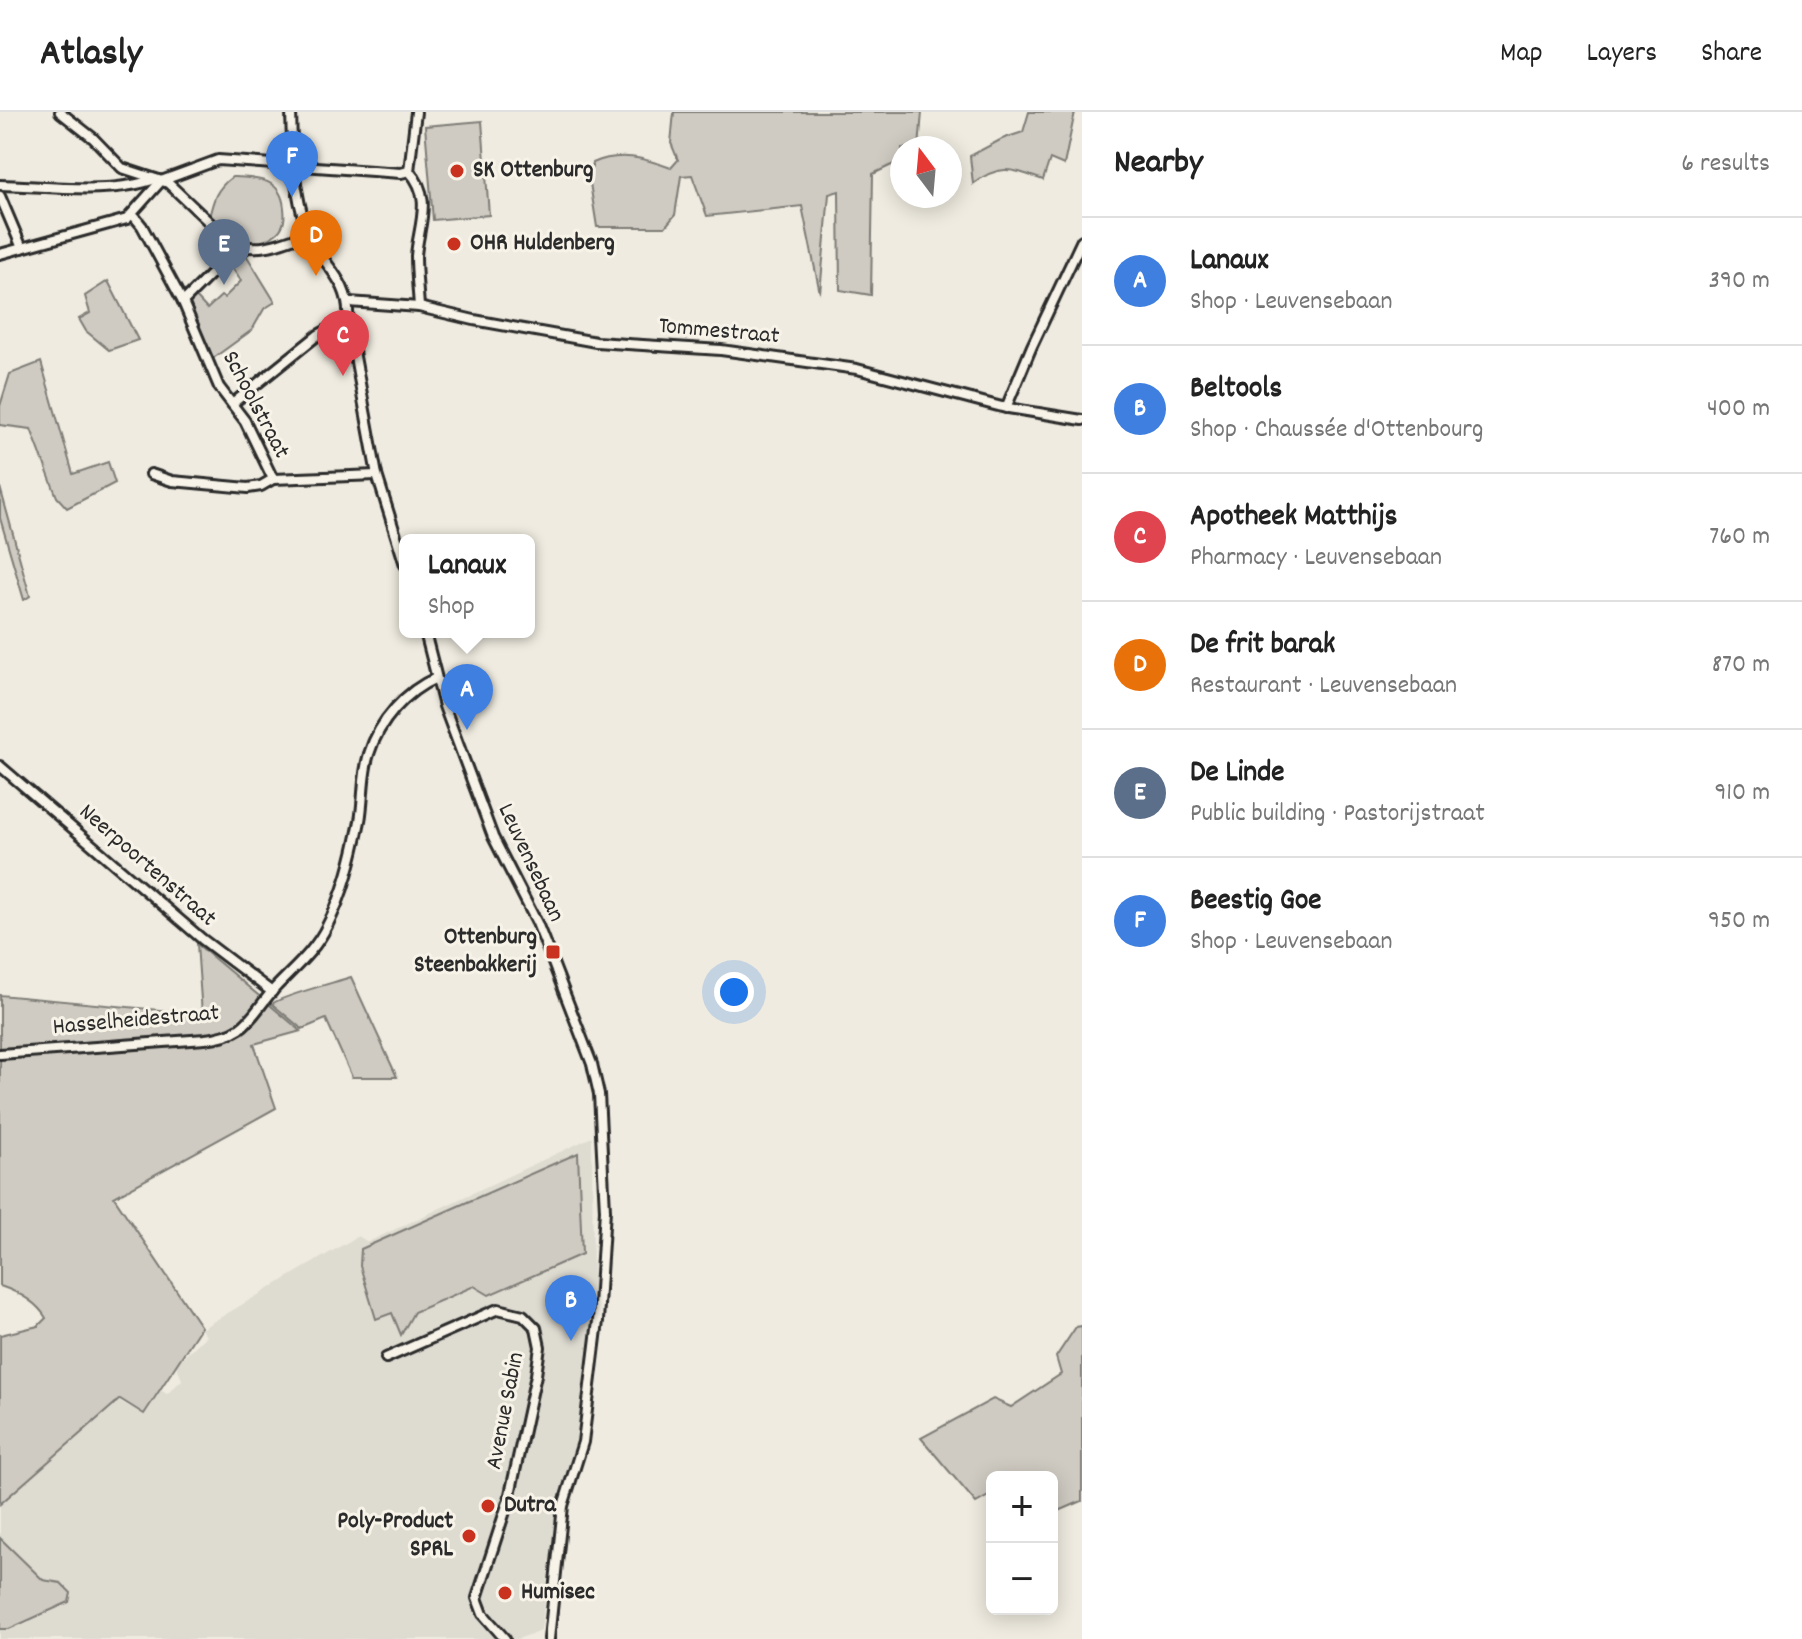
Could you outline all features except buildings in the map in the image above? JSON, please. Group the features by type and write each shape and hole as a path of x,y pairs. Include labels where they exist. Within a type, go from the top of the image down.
{"street":[{"path":"60,112 93,138 122,168 168,183 229,241 246,249"},
{"path":"291,112 293,166 308,233 349,302 348,319 377,475 399,546"},
{"path":"409,171 416,112"},
{"path":"0,185 125,185 158,180 218,160 401,173 409,171"},
{"path":"409,171 417,181 424,208 416,256 419,307"},
{"path":"0,254 117,223 133,215 158,180"},
{"path":"0,196 22,248"},
{"name":"Schoolstraat","path":"133,215 183,302 219,387 245,421 273,479 377,475"},
{"path":"183,302 229,256 308,233"},
{"path":"1006,408 1082,240"},
{"path":"229,241 229,256"},
{"name":"Tommestraat","path":"349,302 419,307 596,342 721,350 857,369 1006,408 1082,420"},
{"path":"232,404 318,335 348,319"},
{"path":"151,474 172,481 248,488 261,486 273,479"},
{"name":"Leuvensebaan","path":"426,638 444,706 493,837 537,923 592,1064 600,1109 605,1236 598,1321 583,1442 563,1506 547,1637"},
{"name":"Hasselheidestraat","path":"0,1054 223,1037 241,1029 301,963 327,928 349,869 361,818 369,754 379,731 411,692 436,678"},
{"name":"Neerpoortenstraat","path":"0,766 202,939 272,992"},
{"name":"Avenue Sabin","path":"386,1358 490,1311 511,1311 523,1315 536,1328 540,1347 536,1375 509,1499 477,1598 483,1614 505,1639"}],"shaded area":[{"path":"674,112 922,112 920,136 890,136 890,166 873,174 871,295 840,290 839,191 829,194 820,293 802,206 707,216 692,175 681,176 675,215 665,227 597,227 589,177 593,163 612,157 632,157 671,168 678,160 671,143"},
{"path":"1029,112 1075,112 1064,165 1050,159 1043,180 1006,170 991,173 973,184 970,156 1023,132"},
{"name":"SK Ottenburg","path":"482,121 489,215 433,220 425,126"},
{"path":"232,177 267,182 282,198 282,227 257,245 235,240 209,218 216,195"},
{"path":"245,253 275,302 264,309 252,330 212,359 188,302 195,296 207,309 221,296 224,298 241,281 229,263"},
{"path":"108,281 138,340 109,350 86,331 79,319 90,313 85,296"},
{"path":"41,362 73,474 108,462 115,483 67,508 57,497 31,429 0,425 0,406 10,374"},
{"path":"0,487 30,596 24,600 0,518"},
{"path":"197,944 301,1031 254,1044 276,1108 114,1197 201,1327 144,1414 120,1399 0,1504 0,1335 38,1326 46,1318 26,1298 0,1286 0,995 202,1014"},
{"path":"351,977 397,1077 352,1077 326,1019 302,1029 272,1004"},
{"path":"592,1137 593,1293 582,1434 558,1496 541,1630 518,1639 0,1639 0,1503 116,1399 144,1415 154,1386 167,1394 182,1380 176,1364 206,1336 201,1329 358,1236 368,1242"},
{"path":"578,1153 582,1254 489,1295 474,1286 414,1312 401,1335 392,1313 376,1319 360,1266 361,1249"},
{"path":"1082,1326 1082,1501 1058,1511 1058,1471 986,1471 986,1497 976,1503 921,1438 993,1399 1011,1407 1061,1374 1056,1357 1076,1327"},
{"path":"0,1538 43,1580 61,1583 71,1593 69,1602 9,1629 0,1629"}],"place":[{"name":"SK Ottenburg","path":"457,171"},
{"name":"Beestig Goe","path":"292,197"},
{"name":"OHR Huldenberg","path":"454,244"},
{"name":"De frit barak","path":"316,276"},
{"name":"De Linde","path":"224,285"},
{"name":"Apotheek Matthijs","path":"343,376"},
{"name":"Lanaux","path":"467,730"},
{"name":"Ottenburg Steenbakkerij","path":"553,952"},
{"name":"Beltools","path":"571,1341"},
{"name":"Dutra","path":"488,1506"},
{"name":"Poly-Product SPRL","path":"469,1536"},
{"name":"Humisec","path":"505,1593"}]}
